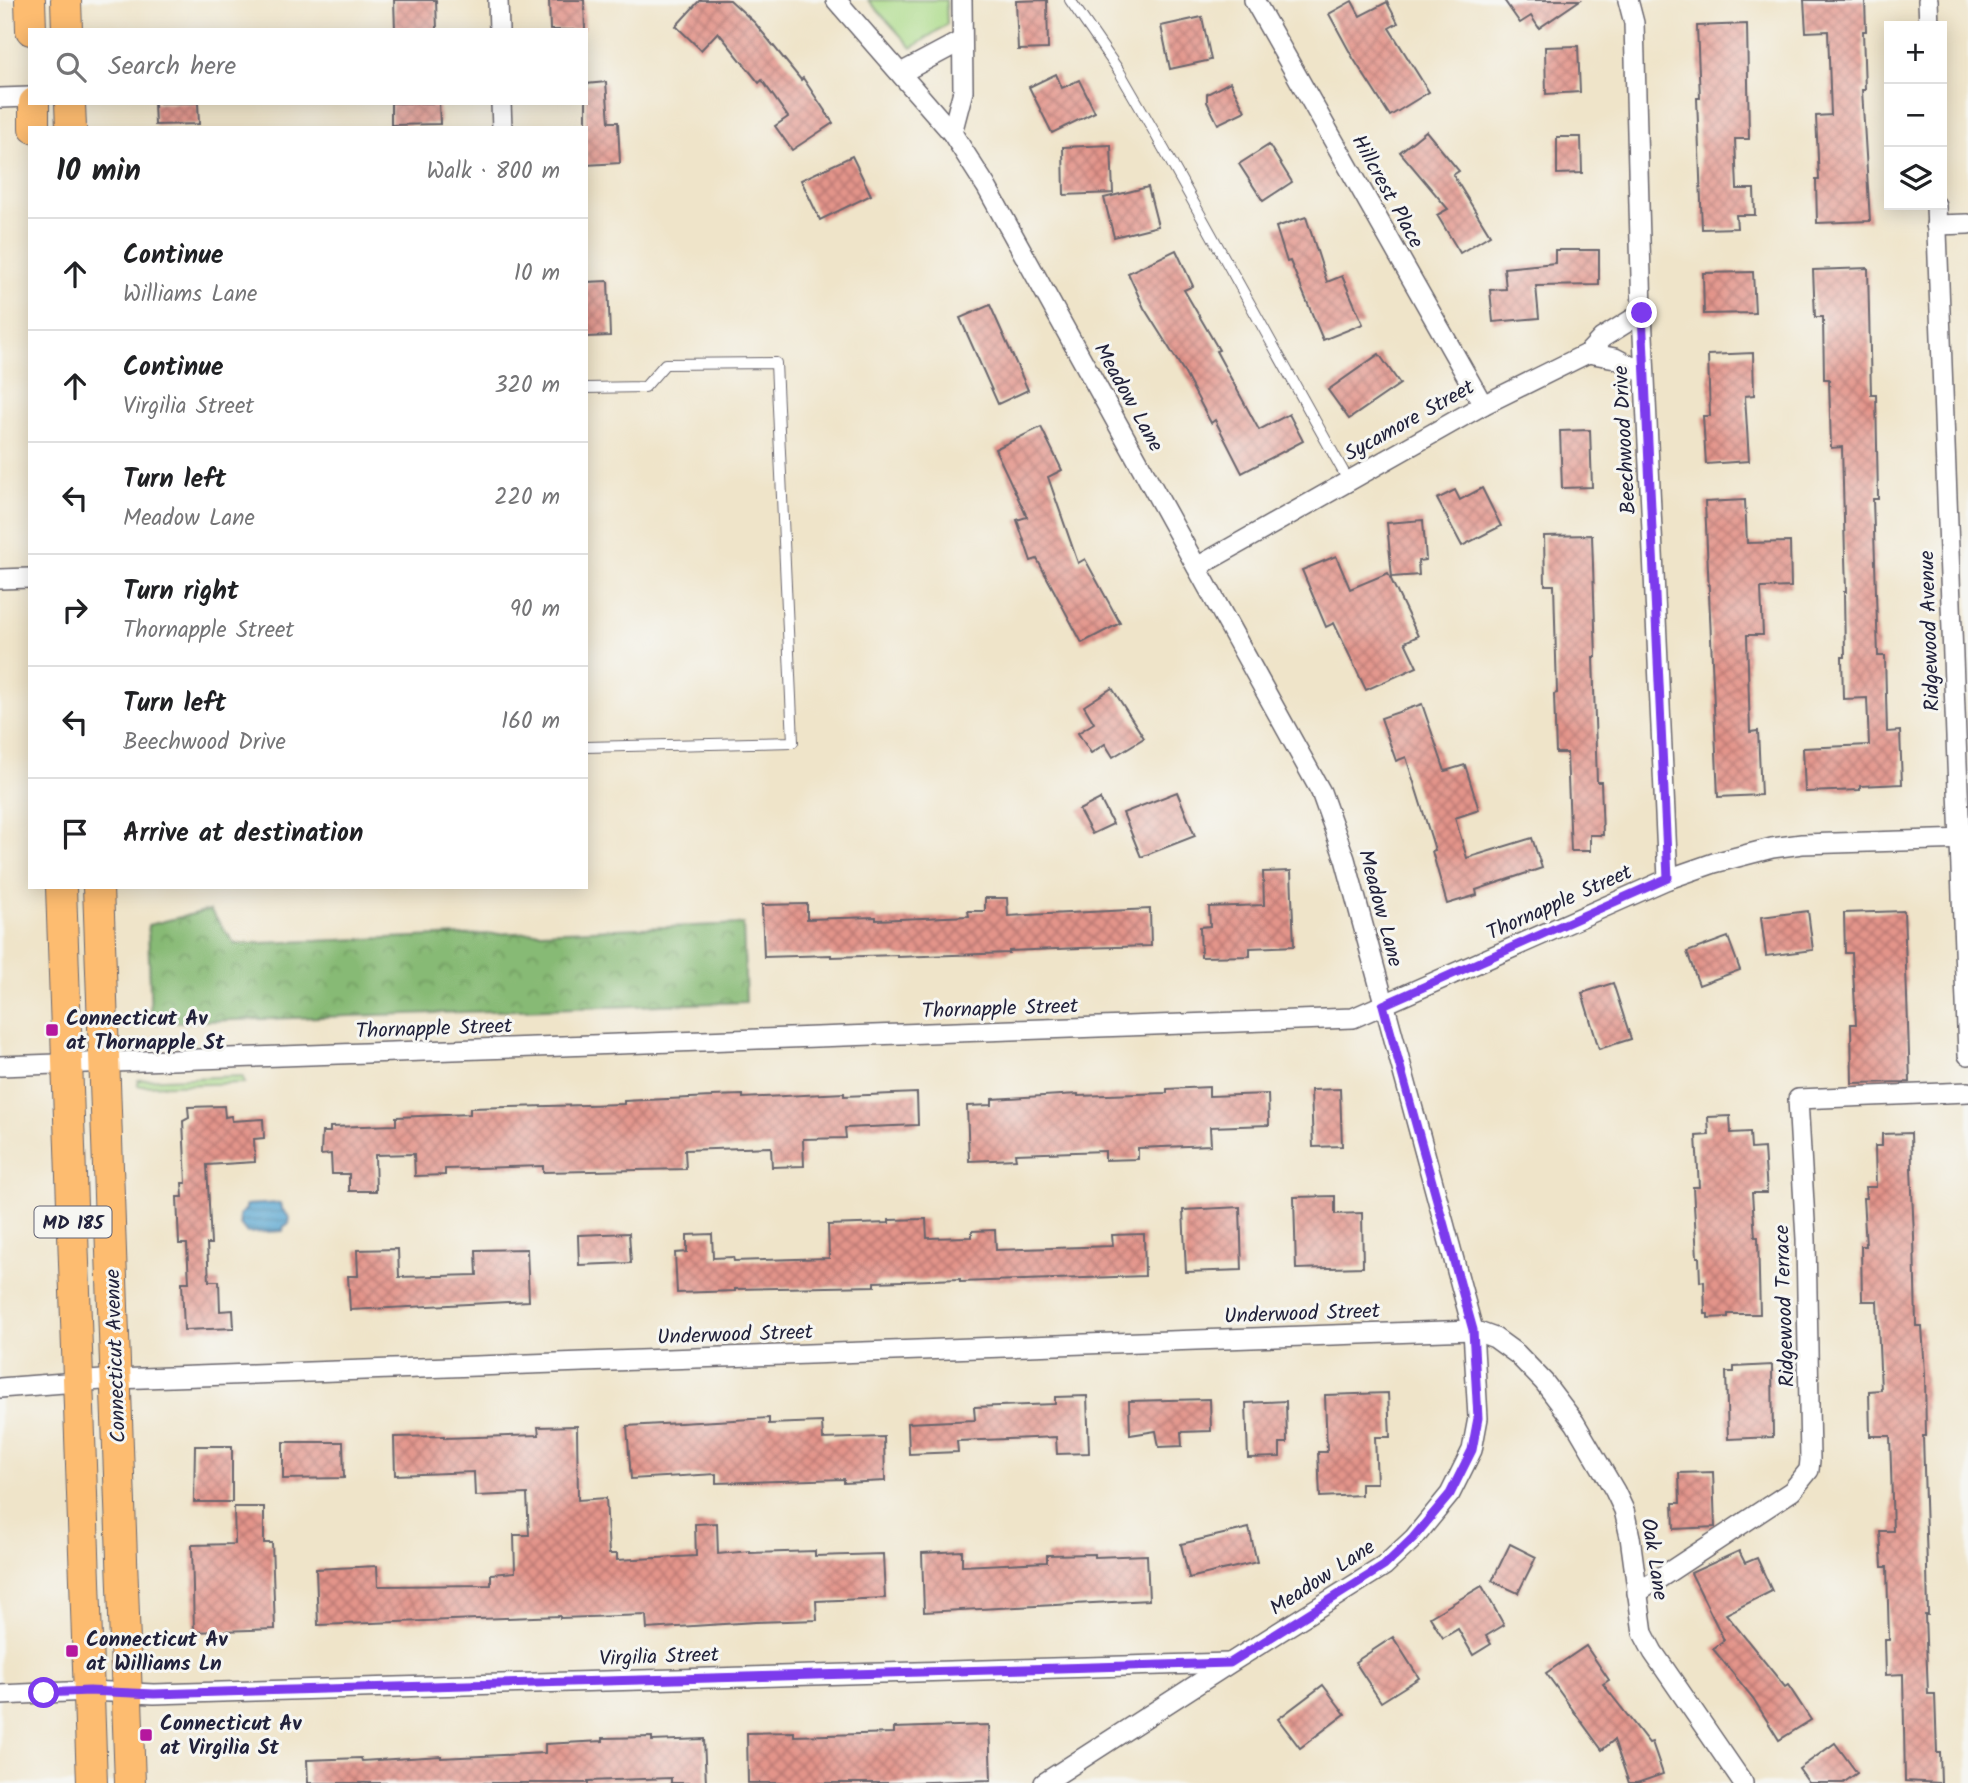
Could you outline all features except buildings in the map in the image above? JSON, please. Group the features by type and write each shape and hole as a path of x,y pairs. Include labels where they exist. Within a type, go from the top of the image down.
{"main road":[{"path":"30,0 31,28"},
{"path":"66,0 67,28"},
{"path":"34,105 34,126"},
{"path":"70,105 71,126"},
{"name":"Connecticut Avenue","path":"61,889 92,1783"},
{"name":"Connecticut Avenue","path":"98,889 130,1783"}],"street":[{"path":"498,0 499,28"},
{"name":"Meadow Lane","path":"836,0 952,133 992,198 1321,792 1345,859 1473,1330 1478,1418 1472,1450 1450,1494 1413,1538 1384,1566 1044,1783"},
{"path":"952,133 963,91 962,0"},
{"name":"Hillcrest Place","path":"1254,0 1483,405"},
{"name":"Beechwood Drive","path":"1628,0 1634,23 1644,373 1668,878"},
{"path":"1928,0 1929,21"},
{"path":"901,73 961,41"},
{"path":"0,98 28,97"},
{"path":"501,105 502,126"},
{"name":"Ridgewood Avenue","path":"1936,210 1964,839 1968,1055"},
{"path":"1936,225 1968,224"},
{"name":"Sycamore Street","path":"1197,567 1483,405 1588,353 1602,338 1642,313"},
{"path":"1588,353 1615,358 1644,373"},
{"path":"0,579 28,578"},
{"name":"Thornapple Street","path":"0,1066 1353,1018 1668,878 1714,863 1772,848 1802,844 1964,839"},
{"name":"Ridgewood Terrace","path":"1637,1593 1792,1491 1809,1469 1807,1274 1798,1099 1968,1092"},
{"name":"Underwood Street","path":"0,1388 115,1379 1473,1330"},
{"name":"Oak Lane","path":"1473,1330 1495,1338 1517,1354 1544,1382 1575,1423 1624,1510 1643,1633 1653,1652 1743,1783"},
{"name":"Virgilia Street","path":"0,1695 89,1691 154,1694 1230,1663"}],"lane":[{"path":"1070,0 1119,71 1348,480"},
{"path":"588,388 645,387 665,364 776,363 793,742 588,747"}],"green space":[{"path":"868,0 946,0 947,24 912,48"},
{"path":"210,910 235,944 743,924 746,1002 151,1023 148,925"},
{"path":"242,1076 245,1083 138,1086 138,1080"}],"water":[{"path":"280,1203 290,1218 283,1231 247,1233 240,1224 239,1215 246,1209 246,1205"}],"place":[{"name":"Connecticut Av at Thornapple St","path":"52,1030"},
{"name":"Connecticut Av at Williams Ln","path":"72,1651"},
{"name":"Connecticut Av at Virgilia St","path":"146,1735"}],"route":[{"path":"44,1693 89,1691 154,1694 1230,1663 1384,1566 1413,1538 1450,1494 1472,1450 1478,1418 1473,1330 1383,1005 1668,878 1642,313"}]}
